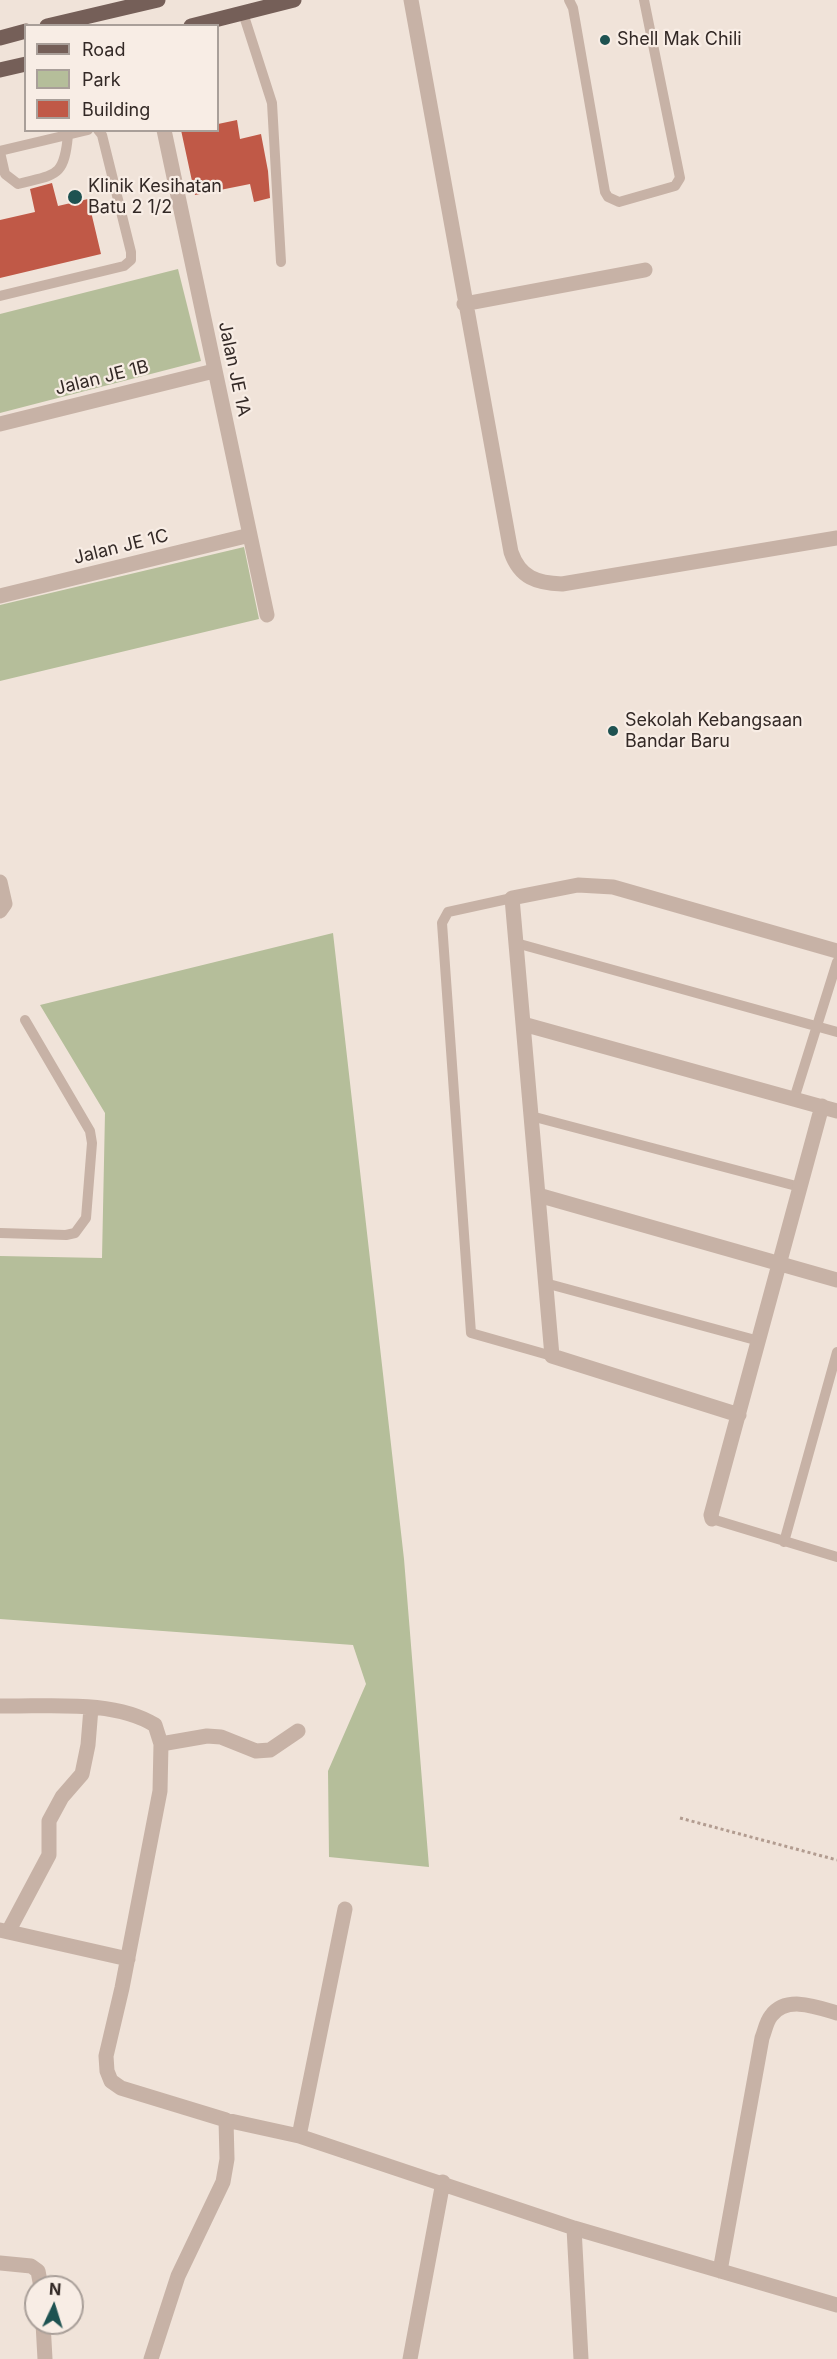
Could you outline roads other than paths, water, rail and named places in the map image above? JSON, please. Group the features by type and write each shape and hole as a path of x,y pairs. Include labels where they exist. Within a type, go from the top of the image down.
{"main road":[{"path":"55,24 156,0"},
{"path":"199,24 294,0"},
{"path":"0,38 24,32"},
{"path":"0,70 24,64"}],"street":[{"path":"411,0 464,304 515,563 530,579 562,584 837,538"},
{"name":"Jalan JE 1A","path":"164,132 267,615"},
{"path":"464,304 645,270"},
{"name":"Jalan JE 1B","path":"0,424 214,371"},
{"name":"Jalan JE 1C","path":"0,596 250,535"},
{"path":"0,882 5,904 0,911"},
{"path":"740,1416 552,1356 512,898 578,885 613,887 837,951"},
{"path":"523,1024 837,1111"},
{"path":"712,1520 711,1515 740,1416 822,1106"},
{"path":"538,1195 837,1280"},
{"path":"0,1706 115,1709 139,1715 155,1725 161,1744 160,1791 128,1959 106,2056 106,2071 111,2081 121,2088 226,2120 300,2136 574,2228 837,2304"},
{"path":"91,1708 88,1745 82,1774 62,1797 49,1821 49,1855 4,1931 83,1951 128,1959"},
{"path":"161,1744 207,1736 221,1737 249,1749 270,1750 284,1743 298,1731"},
{"path":"300,2136 345,1909"},
{"path":"720,2271 762,2038 770,2016 780,2008 792,2004 808,2005 837,2013"},
{"path":"150,2359 178,2276 223,2182 226,2159 226,2120"},
{"path":"410,2359 442,2182"},
{"path":"574,2228 581,2359"},
{"path":"0,2262 31,2266 38,2271 39,2275"},
{"path":"44,2335 45,2359"}],"lane":[{"path":"569,0 573,8 605,192 608,197 619,202 675,186 680,178 644,0"},
{"path":"243,13 272,103 281,262"},
{"path":"68,135 66,161 58,171 18,184 5,174 0,152 79,132"},
{"path":"0,296 124,266 131,260 129,241 100,132"},
{"path":"512,898 448,912 442,923 471,1333 552,1356"},
{"path":"516,942 837,1032"},
{"path":"794,1099 837,962"},
{"path":"0,1233 66,1235 75,1233 86,1218 92,1143 90,1131 25,1020"},
{"path":"531,1116 800,1187"},
{"path":"545,1283 759,1341"},
{"path":"784,1542 837,1352"},
{"path":"712,1520 837,1557"}],"place":[{"name":"Shell Mak Chili","path":"605,40"},
{"name":"Klinik Kesihatan Batu 2 1/2","path":"75,197"},
{"name":"Sekolah Kebangsaan Bandar Baru","path":"613,731"}]}
